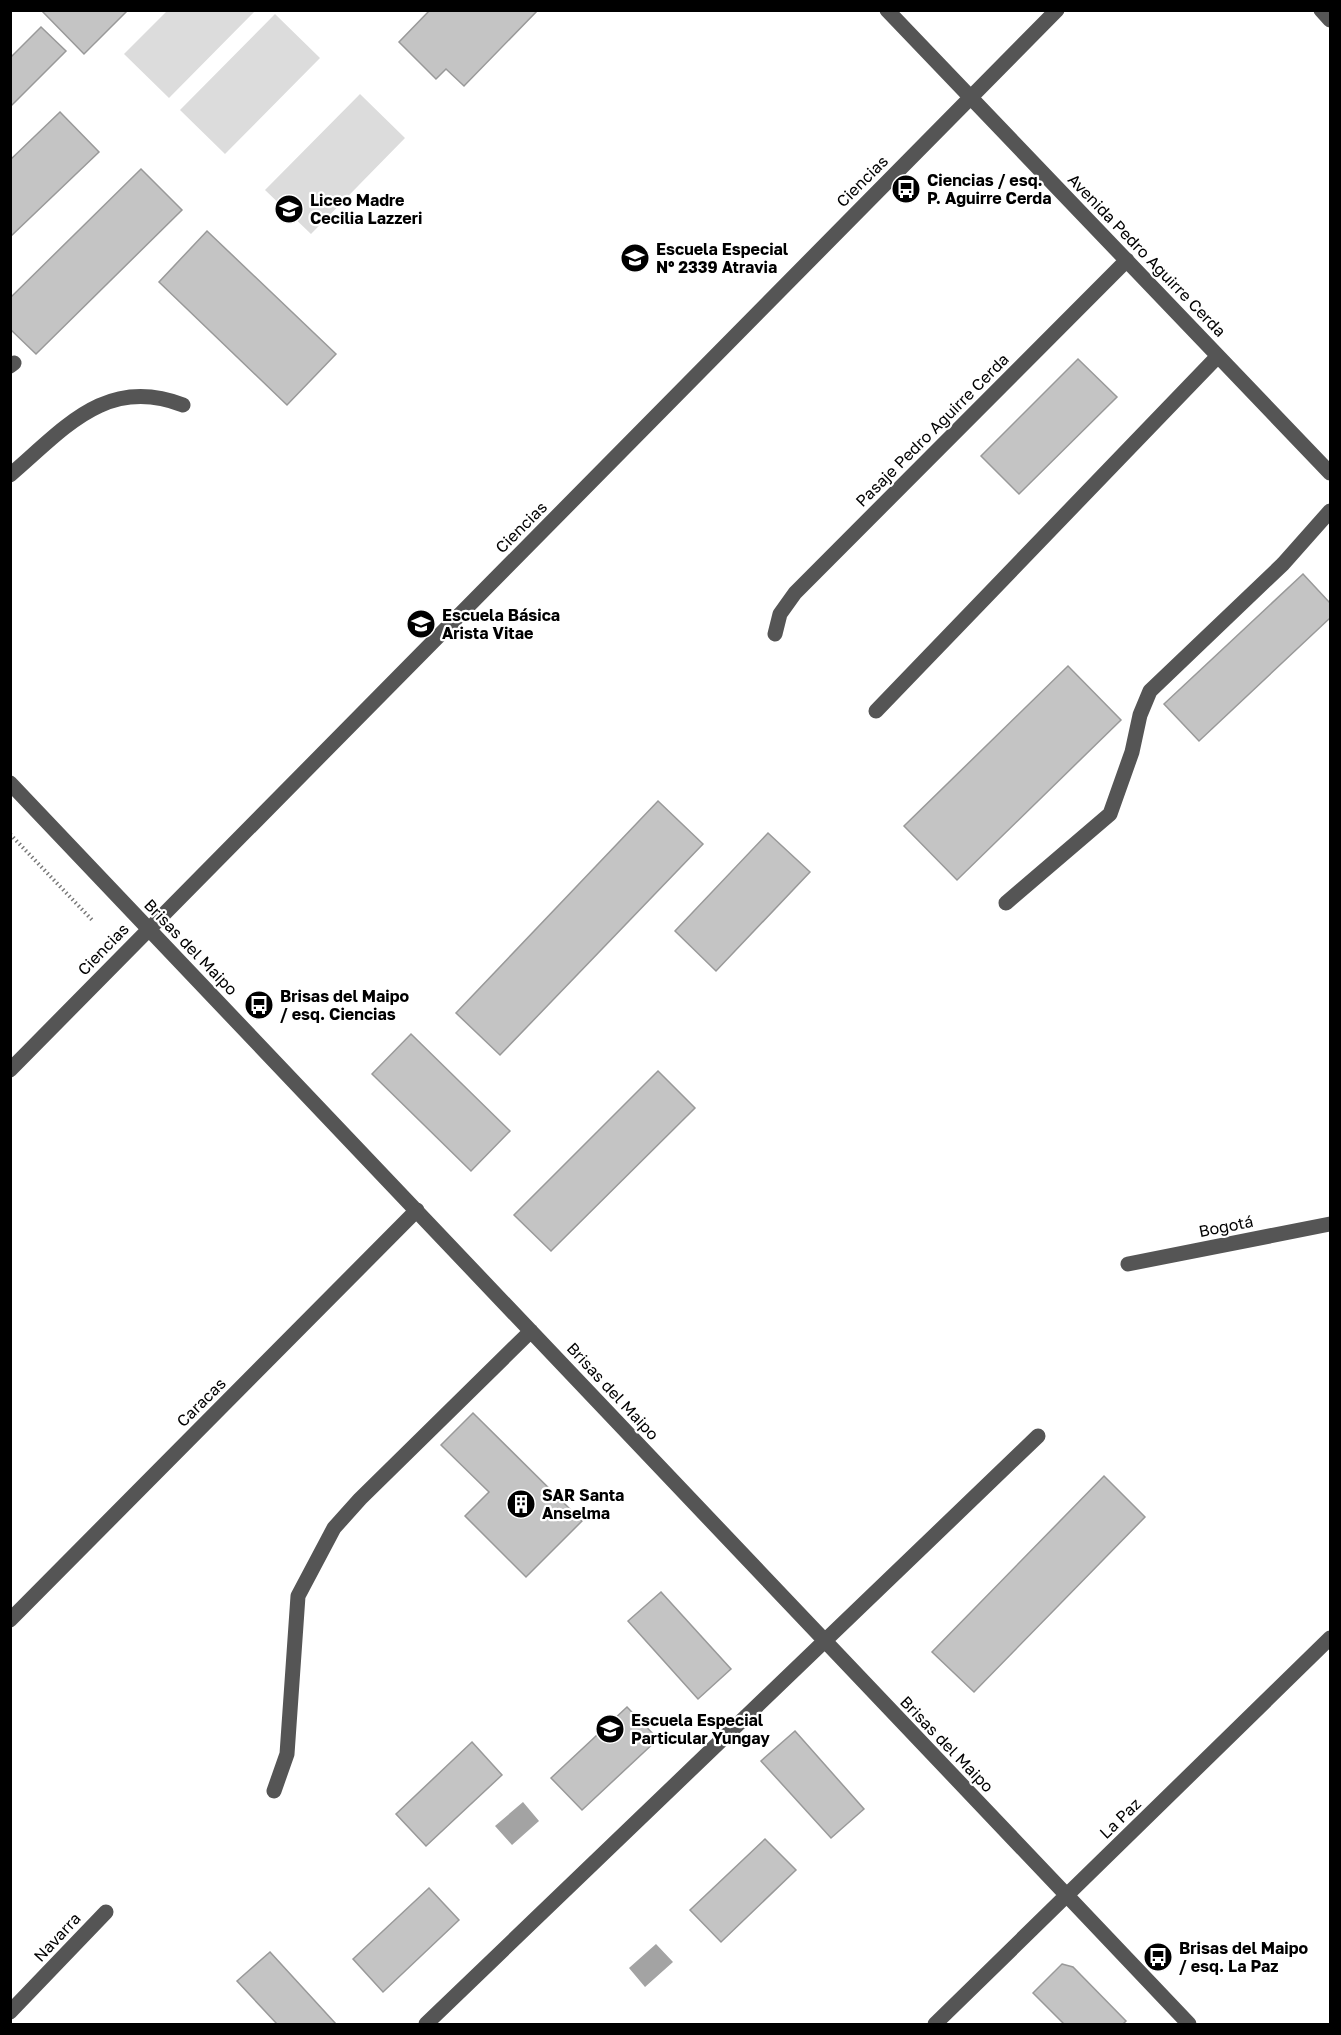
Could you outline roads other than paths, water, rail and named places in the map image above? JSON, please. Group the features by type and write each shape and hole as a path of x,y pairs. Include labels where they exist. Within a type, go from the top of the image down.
{"street":[{"name":"Avenida Pedro Aguirre Cerda","path":"887,10 1330,473"},
{"name":"Ciencias","path":"10,1070 1057,10"},
{"path":"1321,10 1330,20"},
{"name":"Pasaje Pedro Aguirre Cerda","path":"775,634 780,614 795,593 1127,260"},
{"path":"876,711 1218,356"},
{"path":"10,475 94,406 134,395 151,396 183,405"},
{"path":"1006,903 1110,814 1132,752 1140,715 1150,691 1283,564 1330,511"},
{"name":"Brisas del Maipo","path":"10,783 1189,2025"},
{"name":"Caracas","path":"10,1620 417,1210"},
{"name":"Bogotá","path":"1128,1264 1330,1224"},
{"path":"274,1791 287,1754 298,1596 334,1528 360,1499 531,1331"},
{"path":"426,2025 1038,1436"},
{"name":"La Paz","path":"935,2025 1330,1638"},
{"name":"Navarra","path":"10,2012 106,1912"}],"place":[{"name":"Ciencias / esq. P. Aguirre Cerda","path":"906,189"},
{"name":"Liceo Madre Cecilia Lazzeri","path":"289,209"},
{"name":"Escuela Especial Nº 2339 Atravia","path":"635,258"},
{"name":"Escuela Básica Arista Vitae","path":"421,624"},
{"name":"Brisas del Maipo / esq. Ciencias","path":"259,1005"},
{"name":"SAR Santa Anselma","path":"521,1504"},
{"name":"Escuela Especial Particular Yungay","path":"610,1729"},
{"name":"Brisas del Maipo / esq. La Paz","path":"1158,1957"}]}
